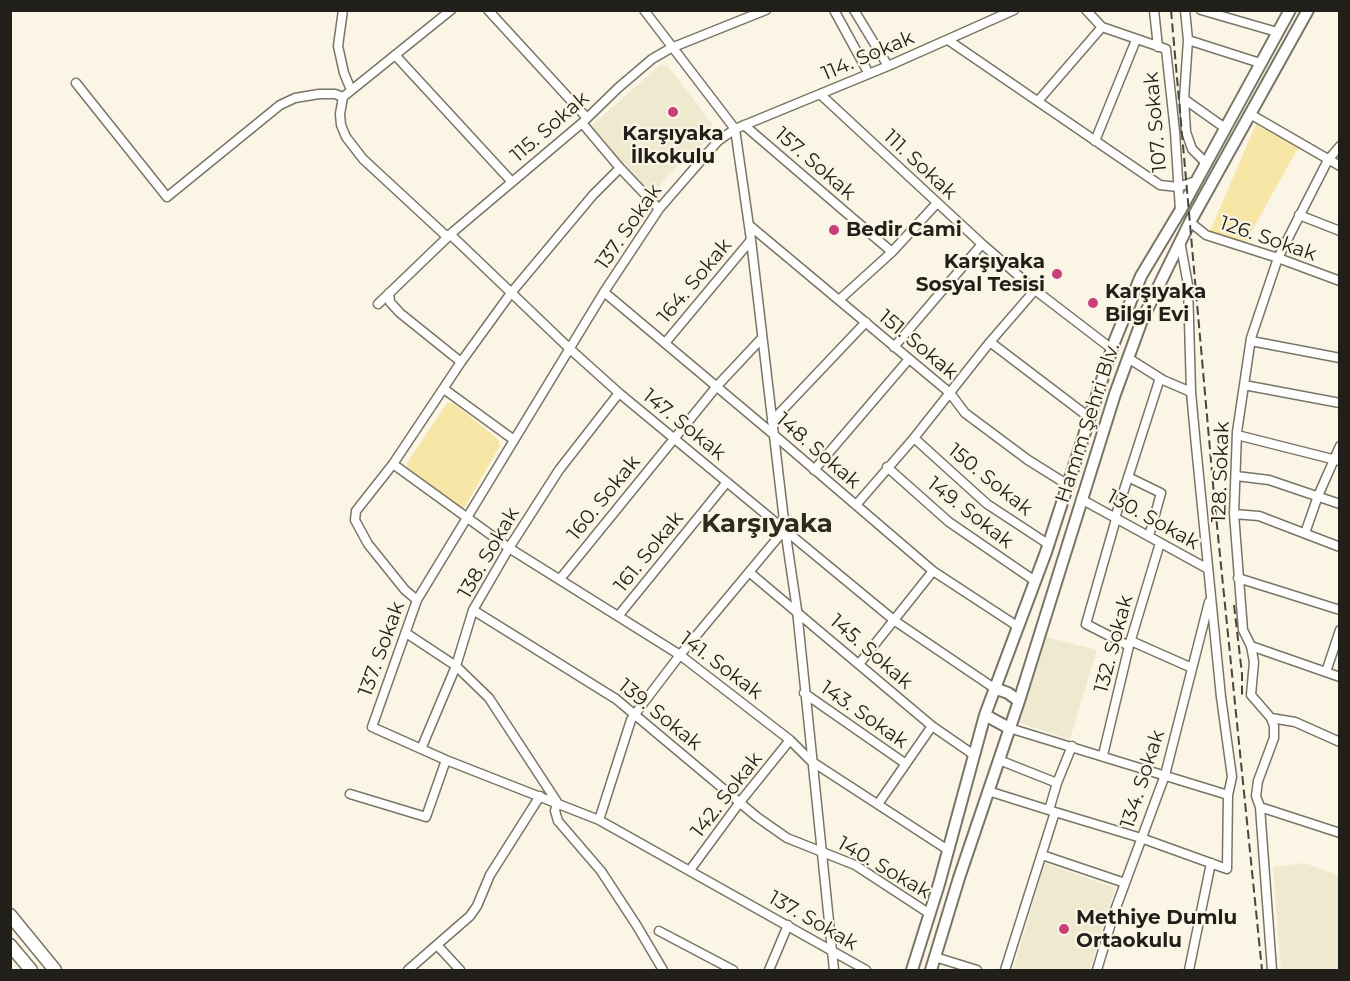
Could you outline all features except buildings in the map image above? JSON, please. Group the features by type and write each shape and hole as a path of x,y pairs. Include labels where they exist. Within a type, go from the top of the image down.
{"highway":[{"path":"10,915 55,970"},
{"path":"10,945 31,970"}],"main road":[{"name":"Hamm Şehri Blv.","path":"912,970 930,914 985,715 1048,544 1112,349 1141,276 1180,211 1290,10"},
{"name":"Hamm Şehri Blv.","path":"930,970 1019,701 1081,499 1142,320 1180,240 1308,10"},
{"path":"994,688 1008,693 1019,701"},
{"path":"985,715 1010,728"}],"street":[{"path":"343,10 338,46 344,73 351,90"},
{"path":"76,83 166,197 280,105 295,98 319,94 335,94 343,97 450,10"},
{"path":"488,10 584,120 620,168 658,209"},
{"name":"157. Sokak","path":"644,10 671,48 739,127 892,252"},
{"name":"115. Sokak","path":"378,304 449,236 652,59 671,48 766,10"},
{"path":"834,10 869,74"},
{"path":"854,10 888,66"},
{"name":"114. Sokak","path":"739,127 888,66 1014,10"},
{"name":"107. Sokak","path":"1086,10 1102,27 1166,49 1175,132 1180,211"},
{"path":"1154,10 1158,47"},
{"path":"1185,10 1188,40 1184,99 1186,132 1192,149 1206,163"},
{"path":"1201,10 1277,32"},
{"path":"1038,101 1102,27"},
{"path":"948,40 1160,185 1178,187 1196,181"},
{"path":"1095,141 1136,40"},
{"path":"1188,40 1260,63"},
{"path":"395,55 512,182"},
{"name":"111. Sokak","path":"820,94 982,244 1035,290 1112,349"},
{"name":"147. Sokak","path":"343,97 340,114 343,131 370,167 444,234 453,237 570,349 619,393 895,621 994,688"},
{"path":"1184,99 1226,128"},
{"path":"1250,114 1340,166"},
{"path":"739,127 773,434 796,610 834,970"},
{"name":"137. Sokak","path":"739,127 717,141 658,209 604,292 417,600 372,727 446,760 599,819 866,970"},
{"name":"128. Sokak","path":"1270,718 1251,695 1254,662 1251,646 1244,630 1234,514 1237,435 1251,341 1278,258 1329,160 1340,146"},
{"path":"417,600 405,590 368,544 355,520 356,511 393,464 461,362 511,293 593,195 620,168"},
{"path":"839,300 892,252 937,203"},
{"path":"1299,215 1340,231"},
{"name":"126. Sokak","path":"1190,222 1206,236 1278,258 1340,281"},
{"name":"151. Sokak","path":"749,225 950,393 965,413 1068,485"},
{"name":"164. Sokak","path":"664,343 751,240"},
{"path":"988,791 1140,838 1227,869 1228,795 1232,777 1208,569 1191,392 1188,285 1180,240"},
{"path":"894,346 982,244"},
{"path":"856,505 1035,290"},
{"name":"148. Sokak","path":"604,292 933,572 1017,626"},
{"path":"389,293 390,302 400,313 461,362"},
{"path":"772,421 866,322"},
{"name":"160. Sokak","path":"560,579 717,386 762,338"},
{"path":"1251,341 1340,358"},
{"path":"990,342 1090,418"},
{"path":"1128,358 1160,378 1191,392"},
{"path":"814,470 909,359"},
{"path":"1160,378 1115,518 1086,624 1192,668"},
{"path":"1244,385 1340,403"},
{"path":"444,389 514,440"},
{"name":"138. Sokak","path":"421,749 456,666 473,610 559,470 619,393"},
{"path":"1237,435 1336,460"},
{"name":"150. Sokak","path":"914,438 987,504 1048,544"},
{"path":"1305,534 1318,496 1336,460 1340,446"},
{"name":"141. Sokak","path":"393,464 509,548 680,655 790,740 812,761 948,850"},
{"name":"149. Sokak","path":"887,467 949,522 1035,581"},
{"path":"1236,476 1269,480 1340,504"},
{"path":"1128,477 1161,493 1149,536"},
{"name":"161. Sokak","path":"619,615 728,482"},
{"name":"130. Sokak","path":"1081,499 1208,569"},
{"path":"1234,514 1259,516 1340,547"},
{"path":"599,819 631,720 680,655 785,529"},
{"name":"132. Sokak","path":"1102,755 1130,644 1160,543"},
{"name":"145. Sokak","path":"749,572 932,726 974,755"},
{"path":"859,664 933,572"},
{"path":"1238,578 1340,610"},
{"name":"134. Sokak","path":"1097,970 1140,838 1165,775 1211,595"},
{"name":"139. Sokak","path":"473,610 616,699 786,838 807,848 821,850"},
{"path":"1326,672 1340,630"},
{"path":"406,633 456,666 489,698 556,802 555,812 558,822 601,872 663,970"},
{"path":"1251,646 1340,677"},
{"name":"143. Sokak","path":"804,693 906,764"},
{"path":"1270,718 1295,722 1340,742"},
{"path":"1270,718 1274,726 1274,738 1258,781 1256,796 1260,807 1272,970"},
{"path":"878,804 932,726"},
{"path":"1010,728 1228,795"},
{"name":"142. Sokak","path":"690,870 740,802 790,740"},
{"path":"1005,970 1042,855 1057,783 1072,746"},
{"path":"350,794 426,817 446,760"},
{"path":"999,760 1057,783"},
{"path":"408,970 470,916 477,906 490,875 540,796"},
{"path":"1260,807 1339,833"},
{"name":"140. Sokak","path":"821,850 855,865 930,914"},
{"path":"1042,855 1125,883"},
{"path":"1189,970 1211,863"},
{"path":"770,970 788,925"},
{"path":"658,931 733,970"},
{"path":"437,945 460,970"},
{"path":"935,957 977,970"}],"shaded area":[{"path":"660,65 668,66 717,131 666,177 654,196 589,128"},
{"path":"1256,124 1298,148 1245,243 1210,231"},
{"path":"447,403 453,403 498,439 500,446 464,508 460,509 407,467 407,463"},
{"path":"1046,637 1097,650 1070,739 1017,722"},
{"name":"Methiye Dumlu Ortaokulu","path":"1045,863 1115,888 1090,970 1013,970"},
{"path":"1305,863 1339,876 1339,970 1281,970 1273,867"}],"railway":[{"path":"1171,10 1215,506 1262,970"},
{"path":"1234,605 1242,674 1242,697"}],"place":[{"name":"Karşıyaka İlkokulu","path":"673,112"},
{"name":"Bedir Cami","path":"834,230"},
{"name":"Karşıyaka Sosyal Tesisi","path":"1057,274"},
{"name":"Karşıyaka Bilgi Evi","path":"1093,303"},
{"name":"Methiye Dumlu Ortaokulu","path":"1064,929"}],"district":[{"name":"Karşıyaka","path":"767,524"}]}
